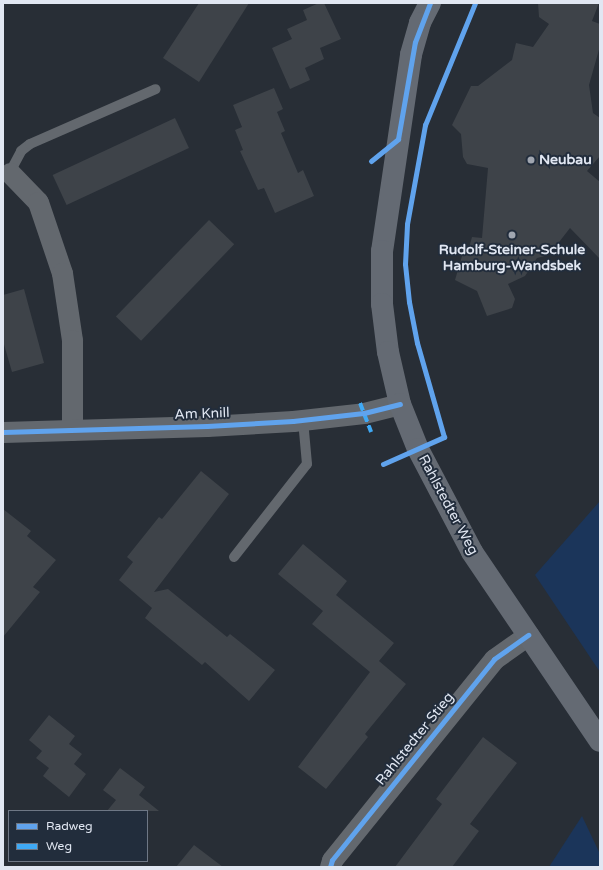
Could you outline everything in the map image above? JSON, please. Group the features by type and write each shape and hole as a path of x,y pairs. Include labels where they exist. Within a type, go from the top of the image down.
{"main road":[{"name":"Rahlstedter Weg","path":"430,3 420,23 411,55 382,251 382,304 388,352 400,404 418,449 472,552 600,741"}],"street":[{"path":"7,175 38,202 51,236 62,273 72,340 72,430"},
{"name":"Am Knill","path":"3,432 207,426 303,420 364,413 400,404"},
{"name":"Rahlstedter Stieg","path":"330,867 332,860 494,659 528,635"}],"lane":[{"path":"7,175 21,151 30,144 156,88"},
{"path":"234,558 307,464 303,420"}],"shaded area":[{"path":"600,501 600,672 535,575"},
{"path":"582,816 600,854 600,867 549,867"}],"building":[{"path":"199,3 249,3 199,82 163,58"},
{"path":"319,3 324,3 341,39 320,48 324,59 305,68 310,80 290,89 272,48 292,39 287,29 307,20 303,10"},
{"name":"Neubau","path":"538,3 599,3 592,21 600,24 600,46 589,85 593,113 600,118 600,156 587,171 600,182 600,259 570,228 549,255 537,258 525,276 508,284 515,299 512,308 487,316 477,291 455,280 462,256 467,255 472,237 482,238 488,168 467,164 463,157 461,134 452,125 471,86 478,86 512,60 516,43 533,47 549,24 539,17"},
{"path":"274,88 283,109 277,112 285,131 281,133 298,173 303,170 314,196 275,213 264,188 258,190 240,151 243,150 235,130 242,127 233,105"},
{"path":"175,118 189,148 67,205 53,175"},
{"path":"209,220 234,244 141,341 116,316"},
{"path":"24,289 44,363 12,372 3,341 3,295"},
{"path":"201,471 229,494 154,592 168,589 227,637 230,634 275,670 249,701 205,662 202,665 145,618 152,608 119,580 133,562 127,557 159,517 162,519"},
{"path":"3,509 31,531 27,536 56,560 33,587 40,592 3,637"},
{"path":"303,544 347,581 336,595 394,643 379,661 406,684 365,734 368,737 326,789 298,767 370,672 312,624 323,611 278,574"},
{"path":"49,715 75,736 69,744 82,754 74,764 86,774 69,797 43,776 49,768 36,758 42,751 29,740"},
{"path":"483,737 517,763 470,824 479,831 452,867 395,867 442,804 436,799"},
{"path":"120,768 145,787 139,795 159,811 108,810 116,800 103,790"},
{"path":"194,845 223,867 176,867"}],"marked path":[{"path":"360,403 371,432"}],"cycle path":[{"path":"371,161 398,139 415,42 430,3"},
{"path":"383,464 444,437 417,343 409,302 405,264 407,224 425,125 475,3"},
{"path":"3,432 207,426 293,421 364,413 400,404"},
{"path":"330,867 332,860 494,659 528,635"}],"place":[{"name":"Neubau","path":"531,160"},
{"name":"Rudolf-Steiner-Schule Hamburg-Wandsbek","path":"512,235"}]}
